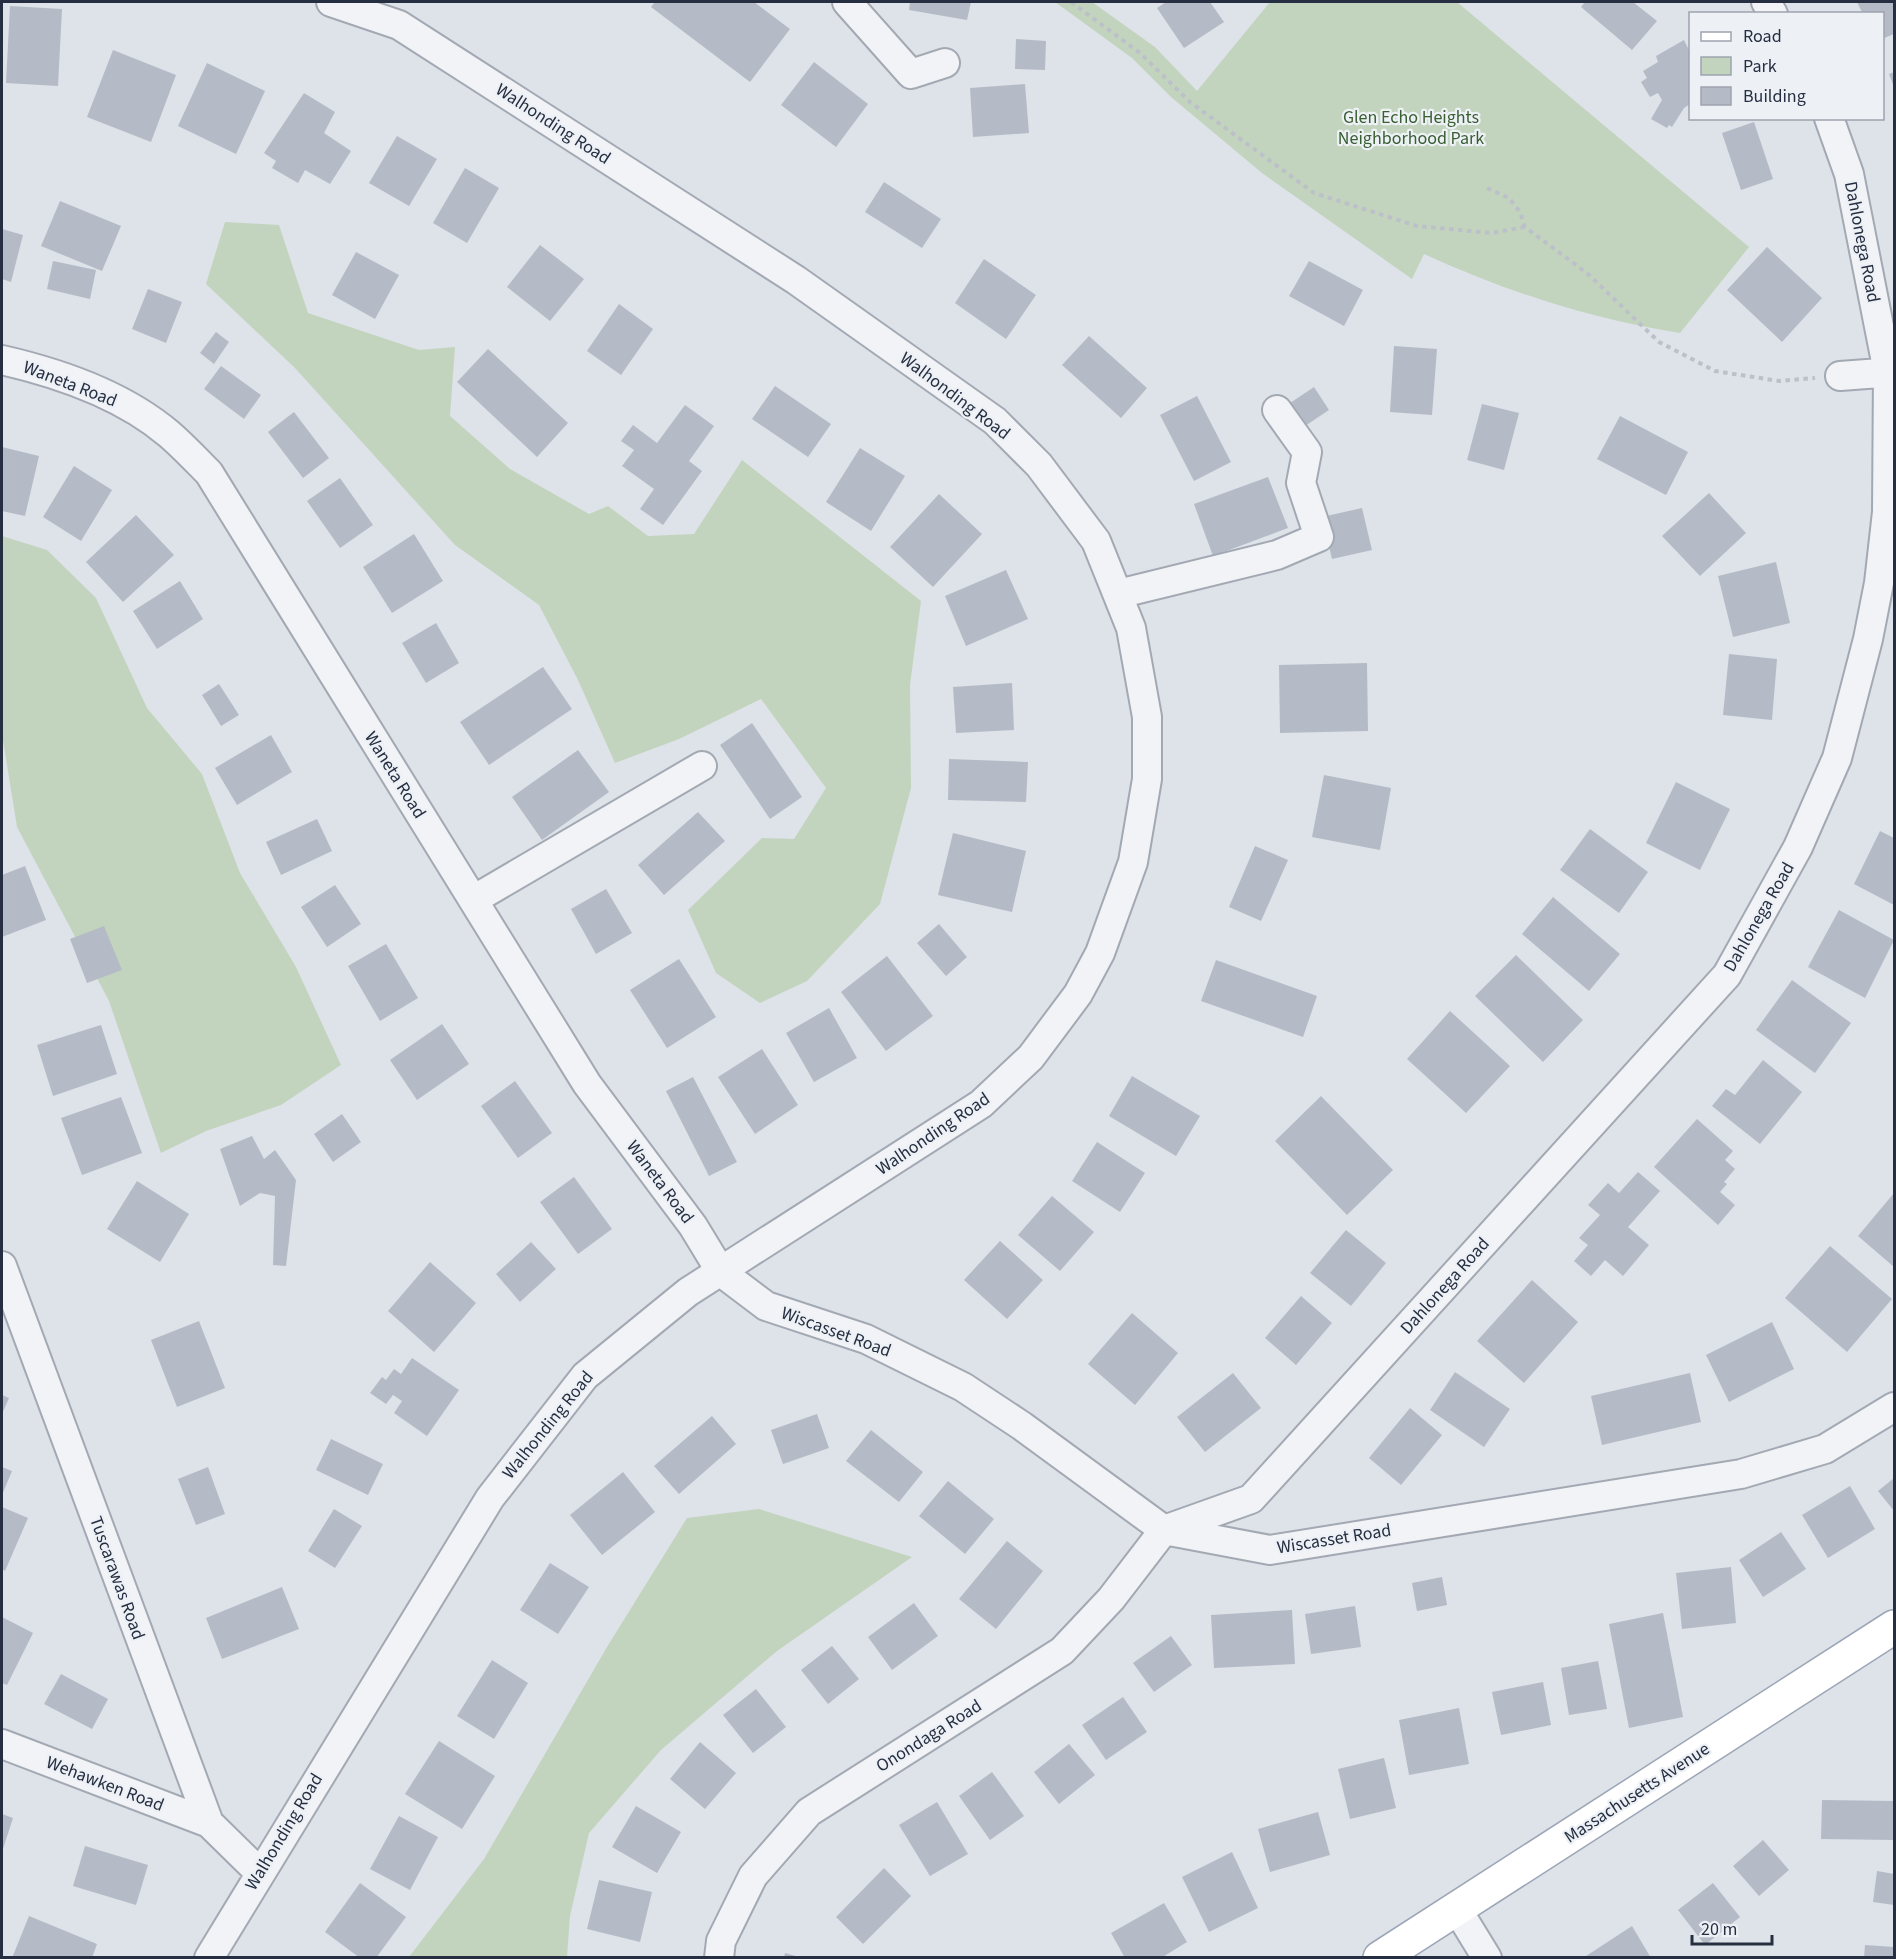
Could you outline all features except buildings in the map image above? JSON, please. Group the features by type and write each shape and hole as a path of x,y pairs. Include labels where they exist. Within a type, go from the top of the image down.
{"main road":[{"name":"Massachusetts Avenue","path":"1380,1958 1894,1629"}],"street":[{"name":"Walhonding Road","path":"209,1958 259,1872 490,1498 585,1376 688,1292 981,1104 1031,1057 1078,994 1100,953 1133,862 1147,779 1147,717 1131,628 1096,541 1039,465 995,421 786,274 399,25 367,8 332,2"},
{"path":"847,2 911,74 945,63"},
{"name":"Dahlonega Road","path":"1164,1530 1251,1499 1727,975 1798,848 1839,747 1868,639 1879,583 1887,512 1891,372 1849,174 1830,120"},
{"name":"Waneta Road","path":"2,360 41,369 112,398 168,433 209,473 587,1084 693,1226 721,1272"},
{"path":"1840,376 1891,372"},
{"path":"1118,594 1277,555 1319,537 1301,483 1307,452 1277,410"},
{"path":"473,900 702,766"},
{"name":"Tuscarawas Road","path":"2,1266 209,1823 259,1872"},
{"name":"Wiscasset Road","path":"721,1272 766,1306 866,1339 963,1387 1022,1426 1164,1530 1270,1550 1741,1474 1825,1449 1894,1407"},
{"name":"Onondaga Road","path":"718,1958 721,1941 753,1876 808,1812 1062,1652 1111,1599 1164,1530"},
{"name":"Wehawken Road","path":"2,1744 209,1823"},
{"path":"1456,1909 1487,1958"}],"path":[{"path":"1071,2 1140,53 1190,102 1314,193 1417,226 1491,232 1525,227"},
{"path":"1487,188 1509,198 1520,212 1525,227 1588,274 1659,342 1715,371 1779,381 1840,376"}],"green space":[{"name":"Glen Echo Heights Neighborhood Park","path":"1055,2 1092,2 1155,47 1197,91 1270,2 1457,2 1749,247 1680,333 1582,312 1518,292 1424,254 1412,279 1262,173 1171,97 1132,58"},
{"path":"225,222 279,225 308,313 419,350 455,347 450,416 510,469 589,514 608,506 648,536 694,534 742,460 921,601 910,685 911,788 880,904 807,981 760,1003 716,973 688,910 762,838 794,839 826,788 761,699 679,739 615,763 578,680 539,605 455,545 295,368 206,284"},
{"path":"2,536 47,550 96,598 147,708 202,774 240,873 296,967 341,1065 281,1105 206,1131 161,1153 109,1001 17,827 2,734"},
{"path":"759,1509 912,1557 777,1651 661,1750 589,1833 570,1916 567,1957 409,1957 484,1859 607,1647 687,1518"}]}
